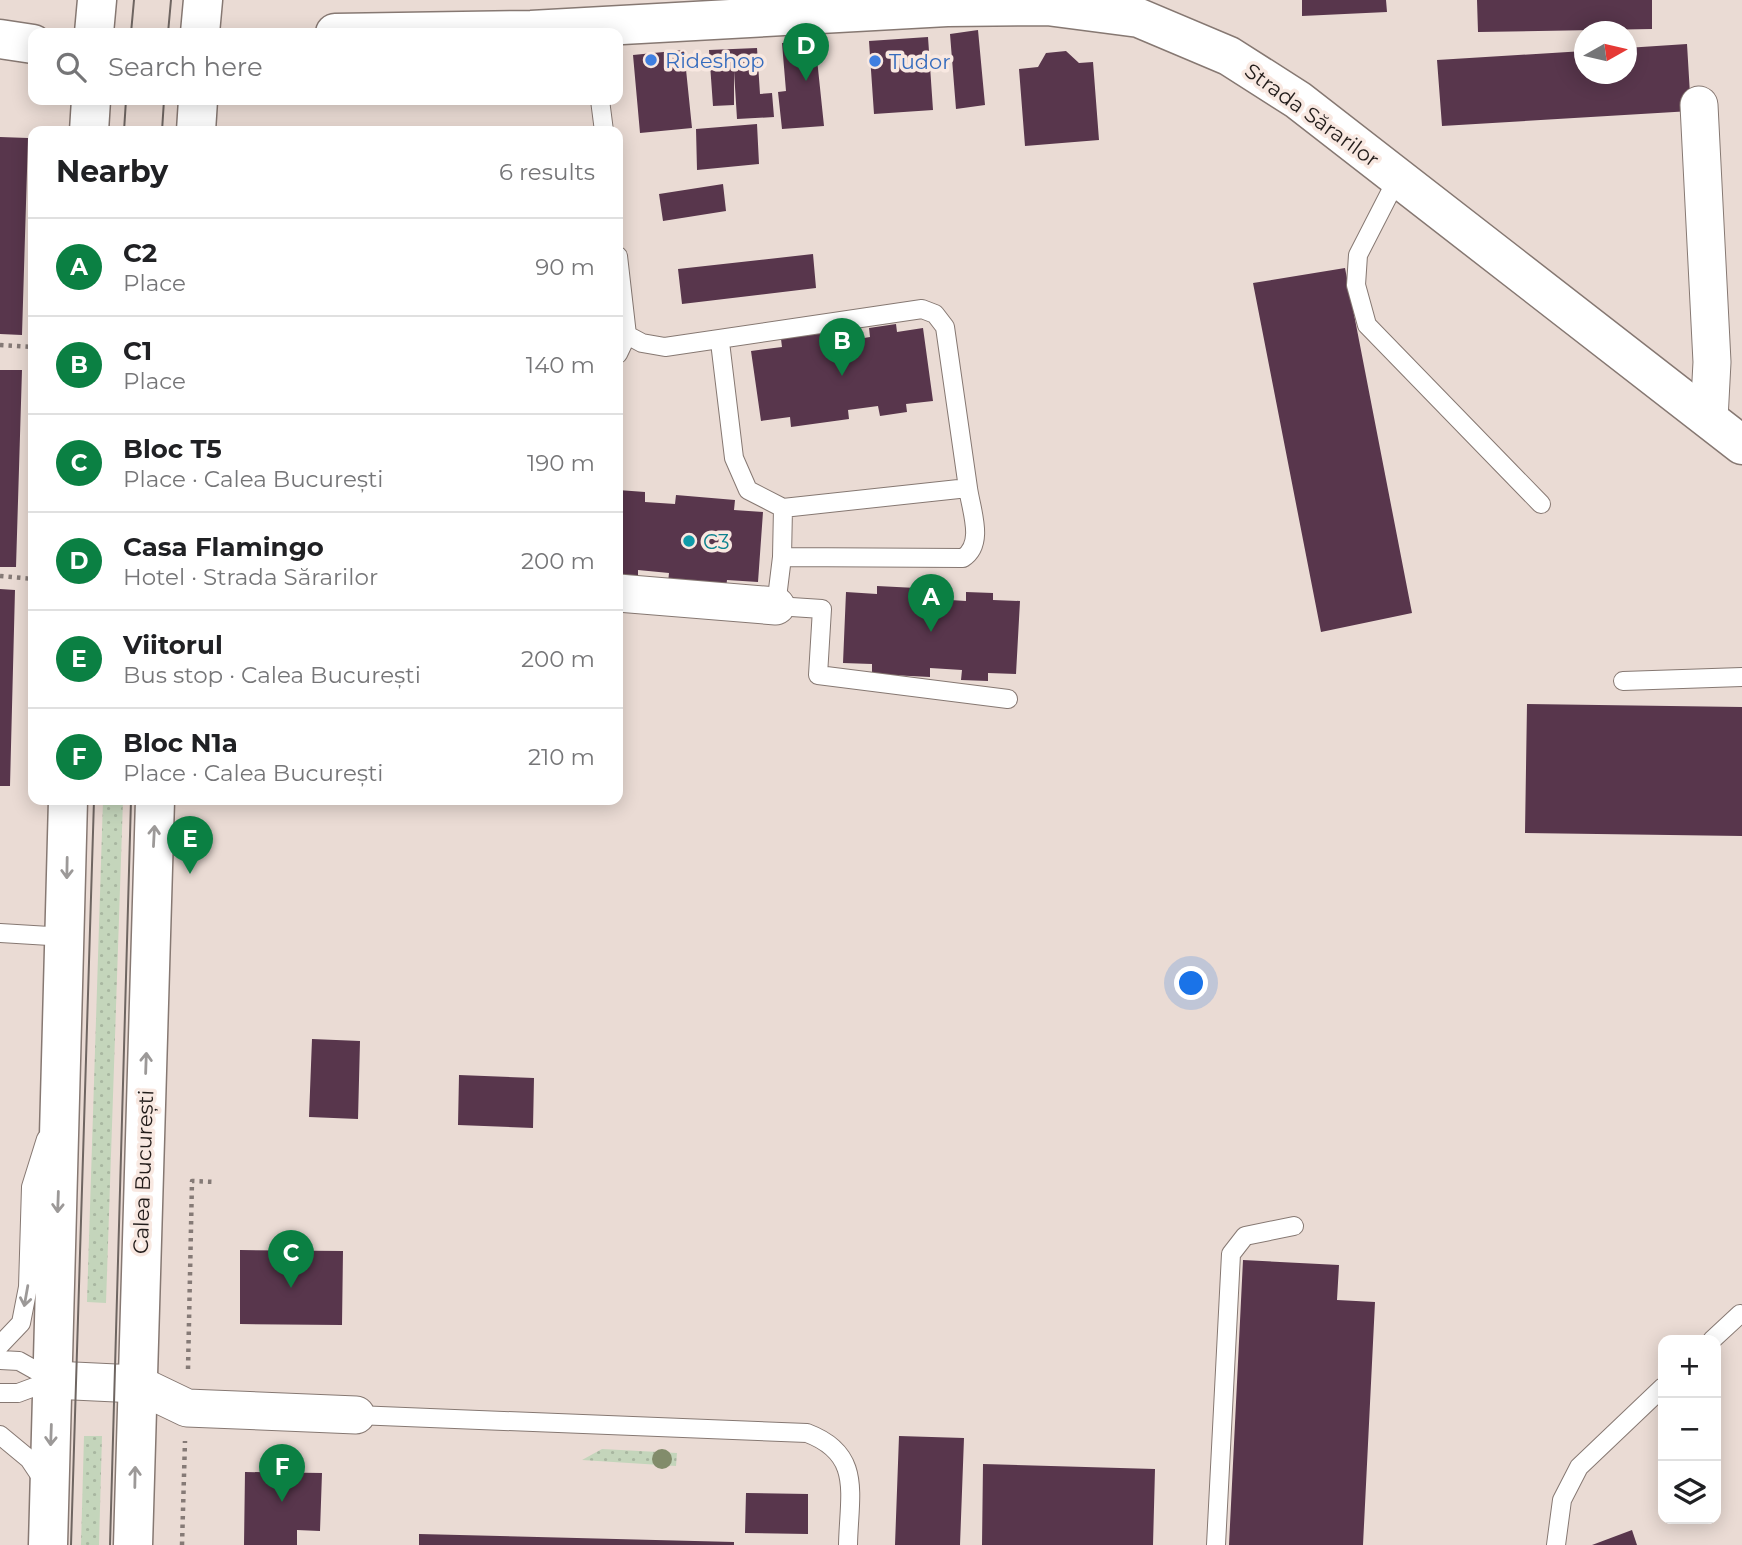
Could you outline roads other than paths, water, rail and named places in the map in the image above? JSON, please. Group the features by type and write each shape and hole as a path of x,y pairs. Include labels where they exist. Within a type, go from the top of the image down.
{"main road":[{"path":"94,28 97,0"},
{"path":"200,28 202,0"},
{"name":"Strada Sărarilor","path":"623,28 947,7 1047,6 1139,18 1229,57 1298,100 1742,445"},
{"path":"0,38 28,43"},
{"path":"89,126 91,105"},
{"path":"196,126 198,105"},
{"path":"48,1545 68,805"},
{"name":"Calea București","path":"134,1545 155,805"}],"street":[{"path":"1699,105 1712,362 1709,419"},
{"path":"623,593 776,606"},
{"path":"53,1380 137,1384 187,1408 356,1415"}],"lane":[{"path":"601,105 603,126"},
{"path":"1398,177 1358,255 1356,285 1367,325 1541,504"},
{"path":"623,300 627,335 623,343"},
{"path":"627,335 642,343 665,347 720,342 922,309 935,314 945,327 976,542 972,552 963,558 782,557"},
{"path":"720,342 734,457 748,490 783,508 968,488"},
{"path":"783,508 782,557 776,606 822,609 818,675 1008,699"},
{"path":"1623,681 1742,677"},
{"path":"0,933 66,937"},
{"path":"0,1345 21,1323 29,1287 31,1187 62,1085"},
{"path":"1216,1545 1231,1254 1245,1236 1294,1226"},
{"path":"1717,1335 1740,1314"},
{"path":"0,1360 19,1361 53,1380"},
{"path":"0,1392 18,1393 53,1380"},
{"path":"1556,1545 1562,1500 1579,1467 1658,1392"},
{"path":"356,1415 807,1433 829,1441 844,1457 849,1481 848,1545"},
{"path":"0,1435 29,1459 50,1490"}],"tram line":[{"path":"131,28 134,0"},
{"path":"168,28 171,0"},
{"path":"124,126 126,105"},
{"path":"162,126 164,105"},
{"path":"71,1545 94,805"},
{"path":"110,1545 131,805"}],"place":[{"name":"Rideshop","path":"651,60"},
{"name":"Tudor","path":"875,61"},
{"name":"Casa Flamingo","path":"806,81"},
{"name":"C1","path":"842,376"},
{"name":"C3","path":"689,541"},
{"name":"C2","path":"931,632"},
{"name":"Viitorul","path":"190,874"},
{"name":"Bloc T5","path":"291,1288"},
{"name":"Bloc N1a","path":"282,1502"}]}
